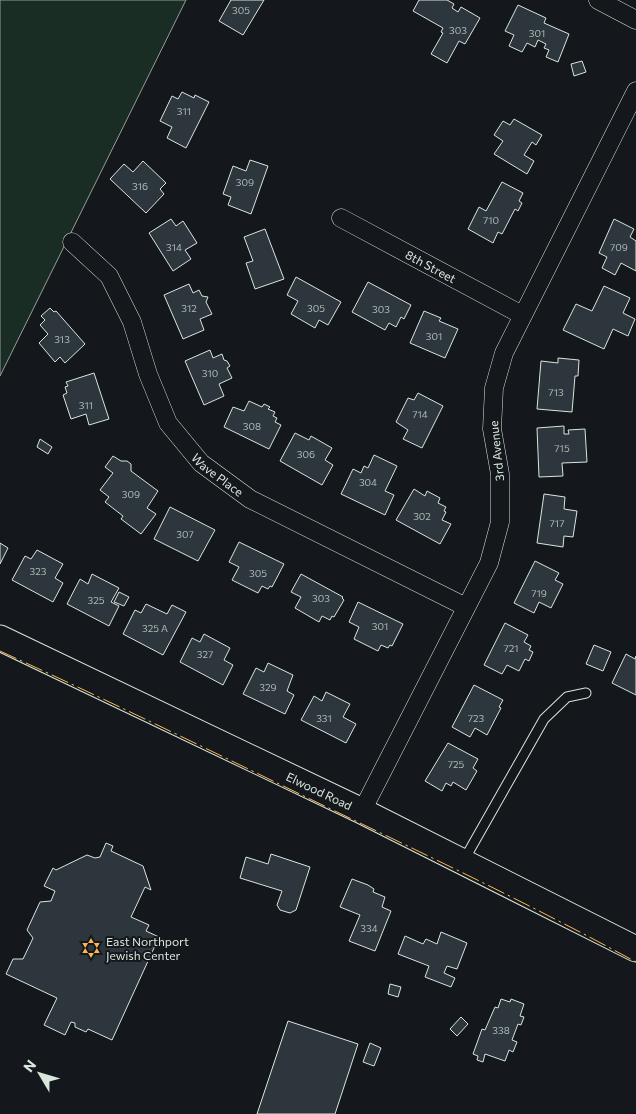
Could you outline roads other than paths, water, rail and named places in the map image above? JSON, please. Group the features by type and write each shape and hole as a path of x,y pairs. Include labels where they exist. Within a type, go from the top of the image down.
{"main road":[{"name":"Elwood Road","path":"0,638 362,812 636,949"}],"street":[{"path":"598,0 636,20"},
{"name":"3rd Avenue","path":"362,812 489,563 500,522 500,474 492,430 494,388 504,353 636,91"},
{"name":"8th Street","path":"340,218 522,315"},
{"name":"Wave Place","path":"72,242 109,276 132,322 148,374 168,423 201,463 250,499 466,608"}],"lane":[{"path":"462,862 544,719 567,698 586,693"}],"place":[{"name":"East Northport Jewish Center","path":"91,948"}]}
